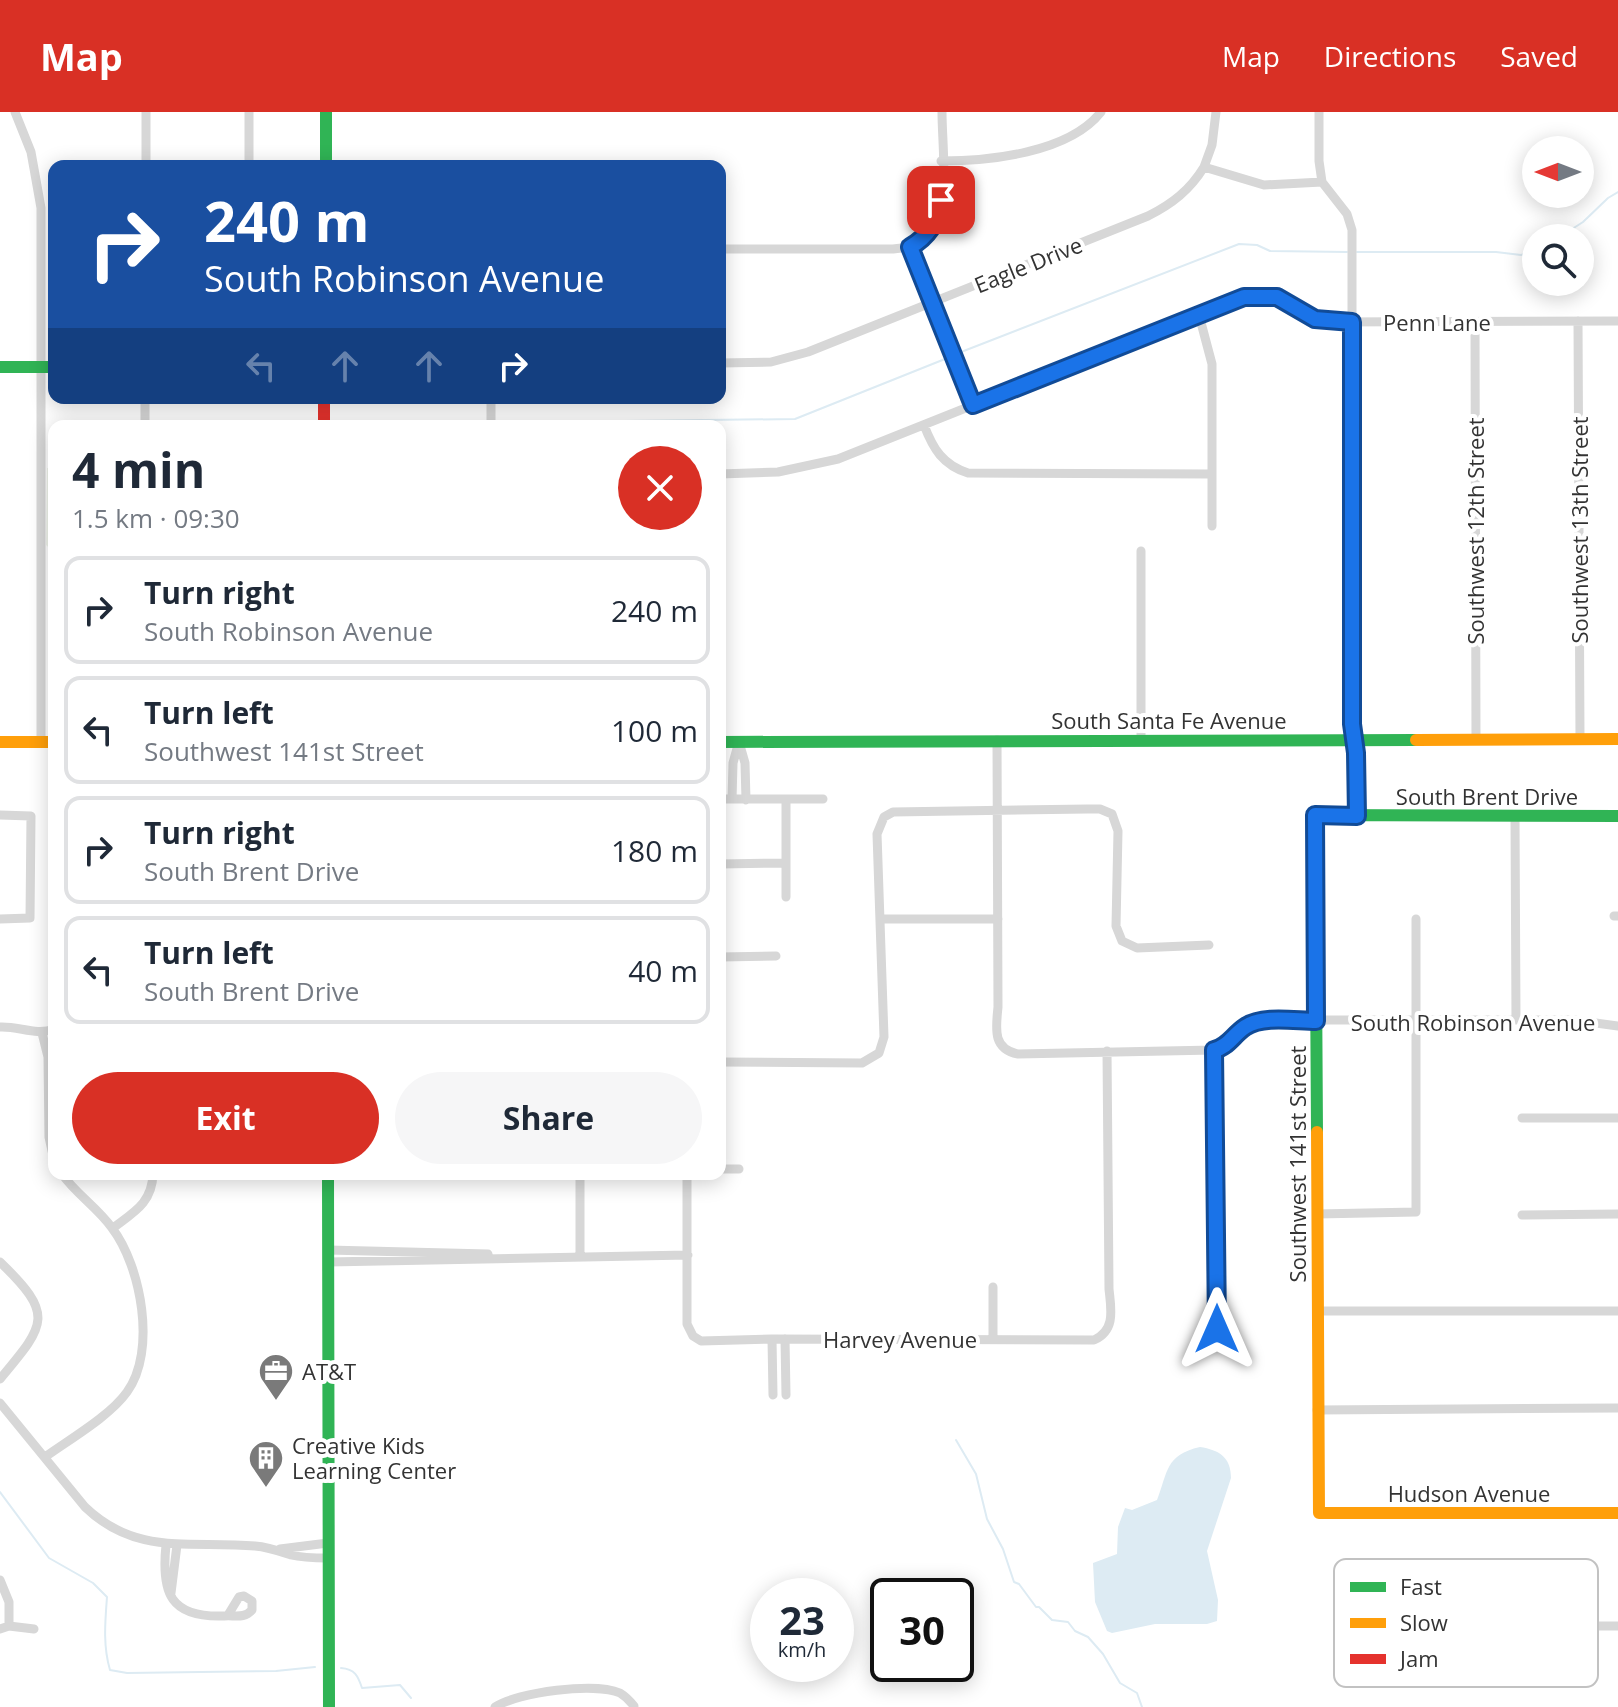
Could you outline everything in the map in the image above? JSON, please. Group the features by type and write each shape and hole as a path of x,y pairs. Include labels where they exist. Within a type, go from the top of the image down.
{"main road":[{"path":"326,112 326,160"},
{"path":"0,367 48,367"},
{"name":"South Santa Fe Avenue","path":"726,742 1618,739"},
{"path":"0,742 48,742"},
{"name":"South Brent Drive","path":"1315,815 1618,816"},
{"name":"Southwest 141st Street","path":"1315,815 1319,1513"},
{"path":"328,1180 329,1707"},
{"name":"Hudson Avenue","path":"1319,1513 1618,1513"}],"street":[{"path":"15,112 31,152 40,189 48,367 48,742"},
{"path":"146,112 146,160"},
{"path":"249,112 249,160"},
{"path":"726,249 910,247 923,238 937,218 942,191 942,112"},
{"path":"941,161 1001,159 1032,151 1083,129 1101,112"},
{"path":"1216,112 1212,145 1204,167 1264,185 1322,182"},
{"path":"1319,112 1322,182 1347,214 1352,230 1352,724 1357,816"},
{"name":"Eagle Drive","path":"726,363 761,363 792,358 1161,210 1186,191 1204,167"},
{"path":"910,247 973,405"},
{"name":"Penn Lane","path":"726,474 778,472 827,463 1244,297 1269,295 1284,299 1315,319 1352,322 1618,321"},
{"path":"1199,315 1212,364 1212,526"},
{"name":"Southwest 13th Street","path":"1578,321 1580,740"},
{"name":"Southwest 12th Street","path":"1475,322 1476,740"},
{"path":"924,425 933,448 944,461 968,473 1212,474"},
{"path":"1141,551 1141,740"},
{"path":"997,740 996,1031 1002,1048 1018,1054 1214,1050 1217,1329"},
{"path":"732,799 733,763 739,742"},
{"path":"739,742 745,763 746,800"},
{"path":"726,799 823,799"},
{"path":"786,800 786,897"},
{"path":"726,1062 862,1063 879,1053 884,1037 877,834 884,817 900,811 1100,809 1112,814 1118,831 1116,926 1122,941 1137,948 1209,945"},
{"path":"0,815 31,816 30,918 0,919"},
{"path":"1515,817 1516,1020"},
{"path":"726,864 786,863"},
{"path":"880,919 998,919"},
{"path":"1317,1214 1416,1212 1416,919"},
{"path":"726,957 776,956"},
{"name":"South Robinson Avenue","path":"1214,1050 1227,1044 1246,1026 1259,1022 1587,1020 1618,1026"},
{"path":"0,1027 21,1027 42,1033 48,1031"},
{"path":"42,1033 48,1057"},
{"name":"Harvey Avenue","path":"688,1255 687,1324 693,1336 701,1341 1087,1341 1099,1338 1106,1332 1112,1315 1109,1289 1107,1051"},
{"path":"1522,1118 1618,1118"},
{"path":"726,1169 739,1169"},
{"path":"45,1457 120,1400 133,1383 139,1367 140,1295 128,1254 113,1228 68,1180"},
{"path":"113,1228 145,1203 152,1180"},
{"path":"580,1180 580,1256"},
{"path":"328,1256 456,1252 523,1256 688,1255 687,1180"},
{"path":"1522,1215 1618,1214"},
{"path":"0,1262 31,1293 38,1315 31,1341 0,1379"},
{"path":"993,1287 993,1339"},
{"path":"1317,1311 1618,1311"},
{"path":"772,1339 773,1395"},
{"path":"785,1339 786,1395"},
{"path":"773,1377 786,1377"},
{"path":"0,1403 94,1516 134,1538 172,1545 249,1545 277,1549 294,1556 328,1558"},
{"path":"1317,1410 1618,1408"},
{"path":"277,1549 315,1542 328,1543"},
{"path":"172,1545 163,1571 166,1586 180,1608 188,1613 228,1615"},
{"path":"0,1580 9,1602 5,1628 34,1629"},
{"path":"495,1707 527,1694 563,1690 609,1690 619,1693 634,1706"}],"shaded area":[{"path":"47,468 48,468 48,547"},
{"path":"1200,1447 1223,1456 1229,1465 1231,1478 1207,1551 1218,1600 1217,1621 1207,1624 1155,1624 1112,1633 1107,1631 1095,1602 1093,1563 1117,1554 1118,1527 1125,1508 1132,1510 1157,1500 1174,1460"}],"waterway":[{"path":"1580,224 1618,192"},
{"path":"956,354 1239,244 1257,245 1270,251 1347,252"},
{"path":"1357,252 1522,255"},
{"path":"709,420 795,419 950,357"},
{"path":"956,1440 976,1474 987,1519 1003,1549 1014,1582 1052,1620 1068,1622 1075,1631 1088,1637 1103,1654 1120,1683 1137,1693 1142,1707"},
{"path":"0,1492 49,1558 93,1583 107,1597 105,1643 110,1670 127,1673 276,1671 315,1667"},
{"path":"341,1668 355,1674 362,1688 400,1685 411,1698"}],"traffic: fast":[{"path":"326,112 326,160"},
{"path":"0,367 48,367"},
{"path":"726,742 1416,740"},
{"path":"1317,1132 1315,815 1618,816"},
{"path":"328,1180 329,1707"}],"traffic: slow":[{"path":"1416,740 1618,739"},
{"path":"0,742 48,742"},
{"path":"1317,1132 1319,1513 1618,1513"}],"traffic: jam":[{"path":"324,404 324,420"}],"place":[{"name":"AT&T","path":"276,1402"},
{"name":"Creative Kids Learning Center","path":"266,1489"}],"route":[{"path":"941,200 933,225 910,247 973,405 1244,297 1269,295 1284,299 1315,319 1352,322 1352,724 1356,753 1357,816 1315,815 1316,1021 1259,1022 1246,1026 1227,1044 1214,1050 1217,1329"}]}
